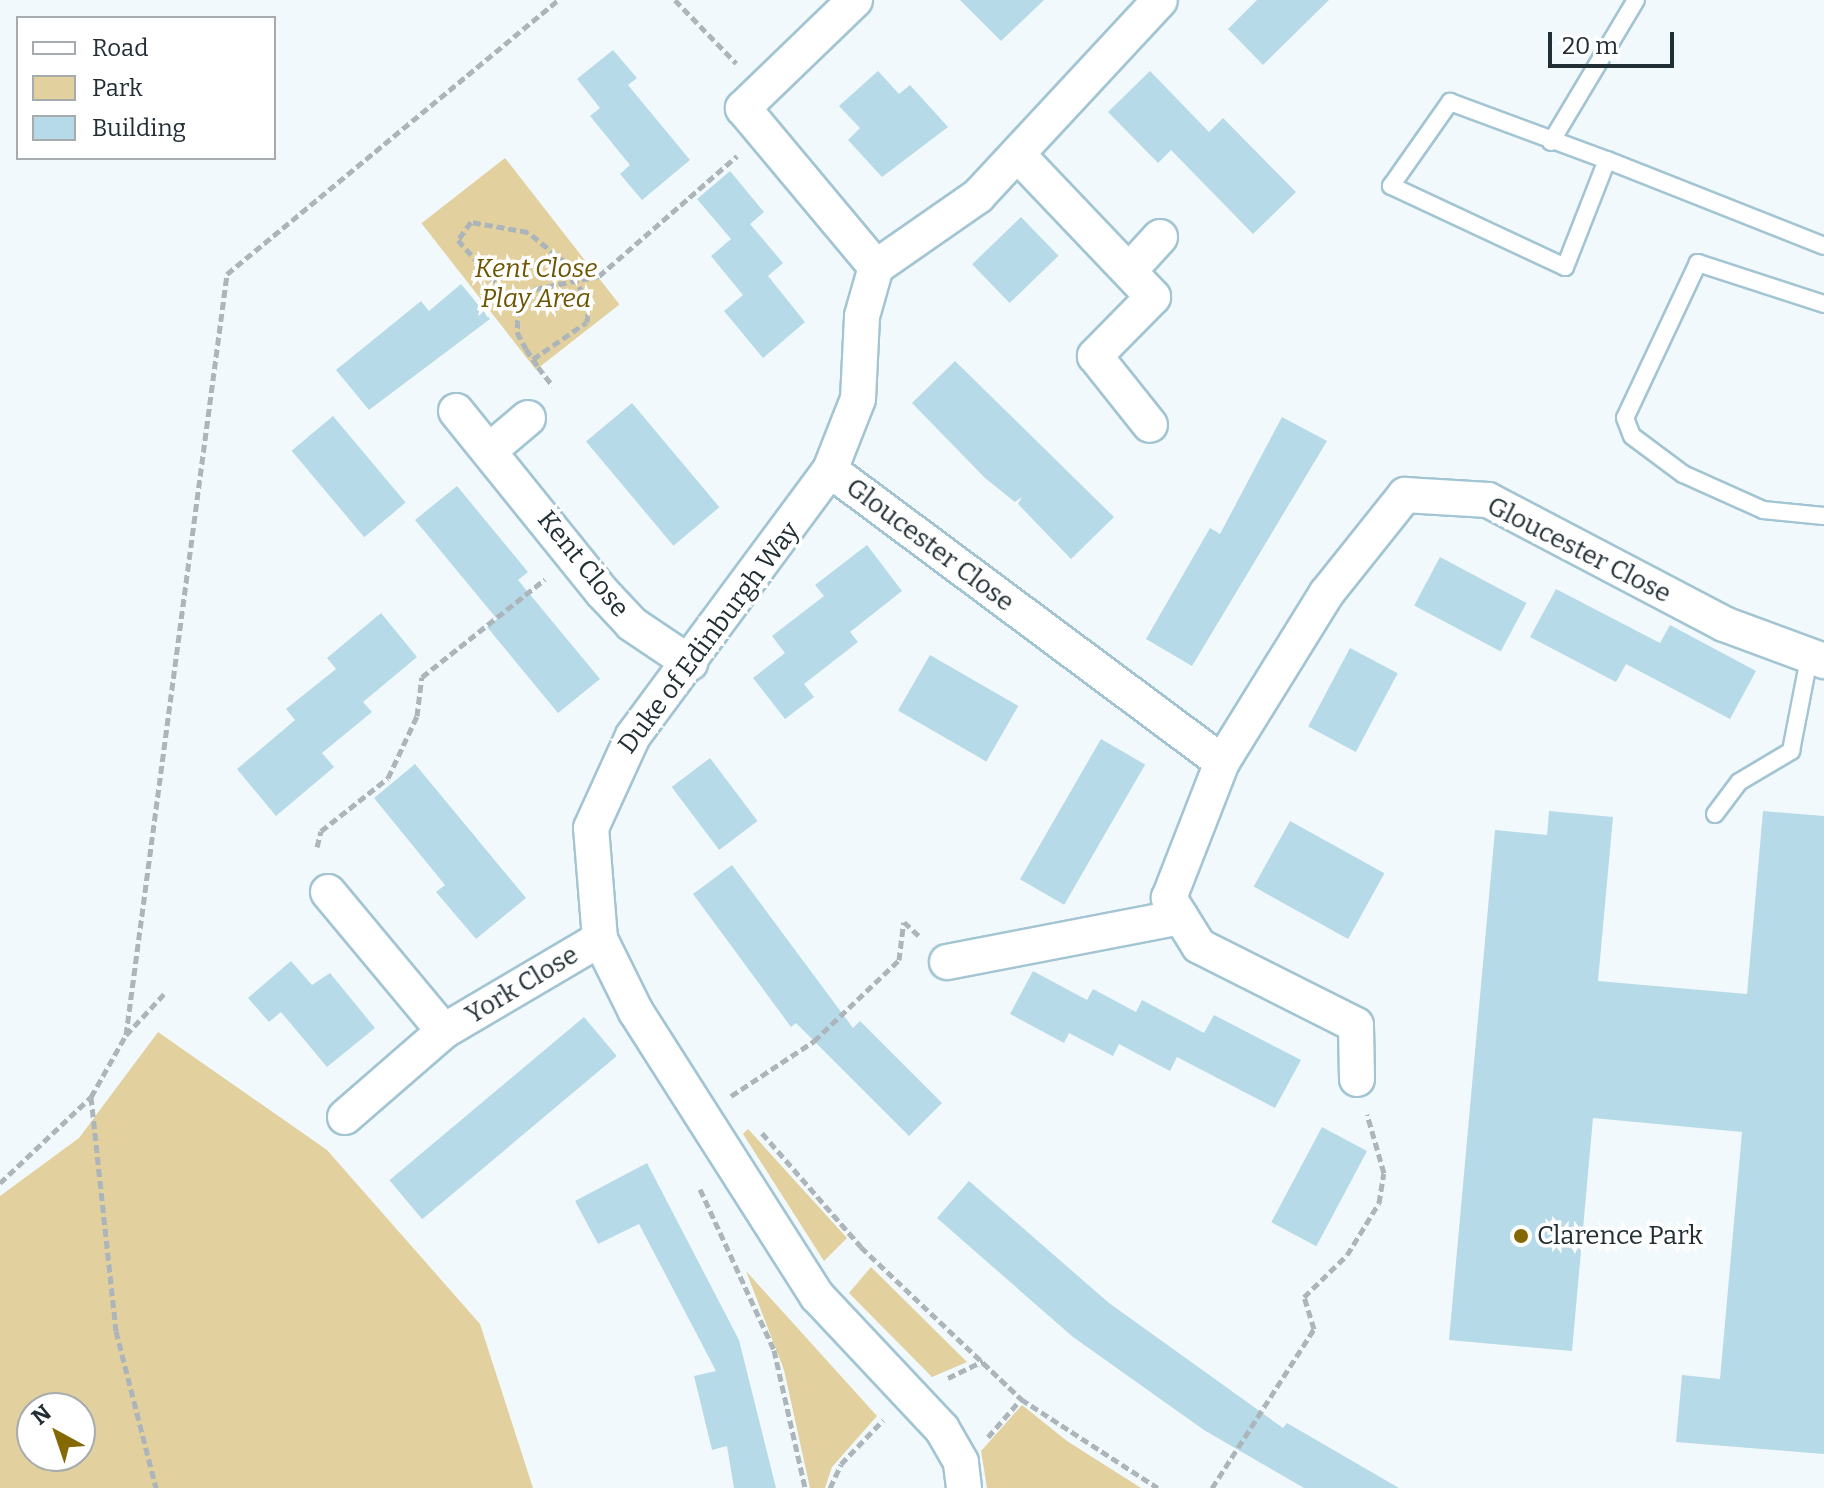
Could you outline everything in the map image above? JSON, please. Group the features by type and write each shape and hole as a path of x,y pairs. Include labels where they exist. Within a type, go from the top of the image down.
{"street":[{"path":"855,0 758,88 743,108 876,267 978,196 1160,0"},
{"path":"1018,155 1153,297 1095,356 1150,425"},
{"path":"1129,271 1160,237"},
{"name":"Duke of Edinburgh Way","path":"876,267 862,316 858,399 830,470 613,768 591,828 600,939 636,1012 718,1106 748,1195 817,1296 942,1429 961,1462 964,1488"},
{"name":"Kent Close","path":"456,411 632,624 690,663"},
{"path":"489,451 528,418"},
{"name":"Gloucester Close","path":"830,470 1222,762"},
{"name":"Gloucester Close","path":"1357,1079 1356,1025 1199,946 1169,898 1175,871 1222,762 1326,594 1405,495 1488,500 1724,624 1816,659"},
{"name":"York Close","path":"328,892 444,1031"},
{"path":"947,962 1181,917"},
{"name":"York Close","path":"345,1117 444,1031 600,939"}],"lane":[{"path":"1551,142 1636,0"},
{"path":"1607,160 1565,267 1391,186 1450,102 1551,142 1607,160 1824,246"},
{"path":"1824,304 1698,263 1625,418 1632,436 1683,474 1763,510 1824,516"},
{"path":"1715,814 1739,782 1791,751 1816,659"}],"path":[{"path":"126,1035 227,274 558,0"},
{"path":"675,0 758,88"},
{"path":"558,393 517,332 518,308 535,289 574,276 599,276 762,134"},
{"path":"518,308 458,240 471,222 528,232 574,276 589,304 587,322 533,359"},
{"path":"317,847 321,831 388,778 417,716 422,677 575,555"},
{"path":"718,1106 814,1041 899,960 904,922 947,962"},
{"path":"0,1183 91,1097 126,1035 164,994"},
{"path":"1212,1488 1314,1329 1304,1297 1347,1255 1379,1203 1384,1173 1357,1079"},
{"path":"91,1097 116,1331 156,1488"},
{"path":"718,1106 740,1108"},
{"path":"750,1119 861,1247 1021,1399 1158,1488"},
{"path":"695,1179 774,1350 805,1488"}],"green space":[{"name":"Kent Close Play Area","path":"505,158 620,305 536,370 421,223"},
{"path":"158,1032 327,1150 480,1324 533,1488 0,1488 0,1196 79,1138"},
{"path":"748,1129 847,1238 824,1261 743,1134"},
{"path":"871,1267 967,1362 932,1377 849,1293"},
{"path":"746,1271 877,1416 832,1467 825,1488 810,1488 784,1370"},
{"path":"1022,1405 1067,1441 1141,1488 987,1488 981,1451"}],"building":[{"path":"960,0 1044,0 1001,41"},
{"path":"1257,0 1329,0 1263,65 1228,29"},
{"path":"613,50 637,78 628,85 690,160 642,200 620,174 630,165 590,116 600,108 577,79"},
{"path":"878,71 899,94 910,85 948,127 882,177 848,140 860,128 839,106"},
{"path":"1150,71 1209,132 1223,118 1296,192 1253,234 1171,150 1158,163 1108,112"},
{"path":"730,171 764,212 750,224 783,263 768,276 805,322 763,358 724,311 743,295 711,256 731,239 697,199"},
{"path":"1021,217 1059,256 1010,303 972,264"},
{"path":"461,284 490,319 369,410 336,370 421,301 429,311"},
{"path":"955,361 1114,517 1071,559 1018,504 1022,497 1015,502 985,478 912,403"},
{"path":"632,403 719,507 673,546 586,442"},
{"path":"333,416 406,503 364,537 292,451"},
{"path":"1282,417 1327,441 1192,666 1146,639 1210,528 1220,534"},
{"path":"457,486 528,572 518,580 600,679 558,713 487,627 497,619 415,520"},
{"path":"867,545 902,591 850,632 858,642 804,684 814,697 785,719 753,678 785,653 772,636 824,596 815,585"},
{"path":"1440,557 1527,603 1501,652 1414,606"},
{"path":"1556,589 1660,643 1670,625 1756,671 1730,719 1626,664 1616,682 1530,637"},
{"path":"381,613 417,657 363,702 372,712 322,753 334,767 276,816 237,769 295,720 286,709 336,669 327,658"},
{"path":"1350,648 1398,673 1356,752 1308,727"},
{"path":"930,655 1018,706 986,761 898,710"},
{"path":"1101,739 1145,765 1064,905 1020,879"},
{"path":"710,758 758,821 719,850 672,787"},
{"path":"415,764 526,898 476,939 436,892 445,885 374,798"},
{"name":"Clarence Park","path":"1549,811 1613,817 1598,981 1747,994 1763,811 1824,816 1824,1454 1676,1442 1682,1375 1720,1379 1742,1132 1593,1118 1572,1351 1449,1340 1495,830 1547,835"},
{"path":"1290,821 1384,873 1348,939 1254,887"},
{"path":"732,865 853,1028 860,1021 942,1103 909,1136 796,1023 791,1027 693,894"},
{"path":"291,961 312,985 330,973 375,1028 327,1067 281,1012 269,1022 248,998"},
{"path":"1033,971 1087,1000 1093,989 1136,1012 1142,1000 1204,1033 1214,1015 1301,1060 1275,1108 1177,1057 1170,1071 1119,1044 1113,1056 1069,1033 1064,1043 1010,1014"},
{"path":"584,1017 617,1056 422,1219 389,1180"},
{"path":"1322,1127 1367,1151 1316,1246 1271,1222"},
{"path":"647,1163 739,1340 776,1488 734,1488 727,1446 712,1450 694,1376 716,1371 639,1224 598,1244 575,1201"},
{"path":"969,1181 1109,1303 1283,1428 1287,1423 1399,1488 1304,1488 1204,1430 1073,1337 937,1218"}],"place":[{"name":"Clarence Park","path":"1521,1236"}]}
